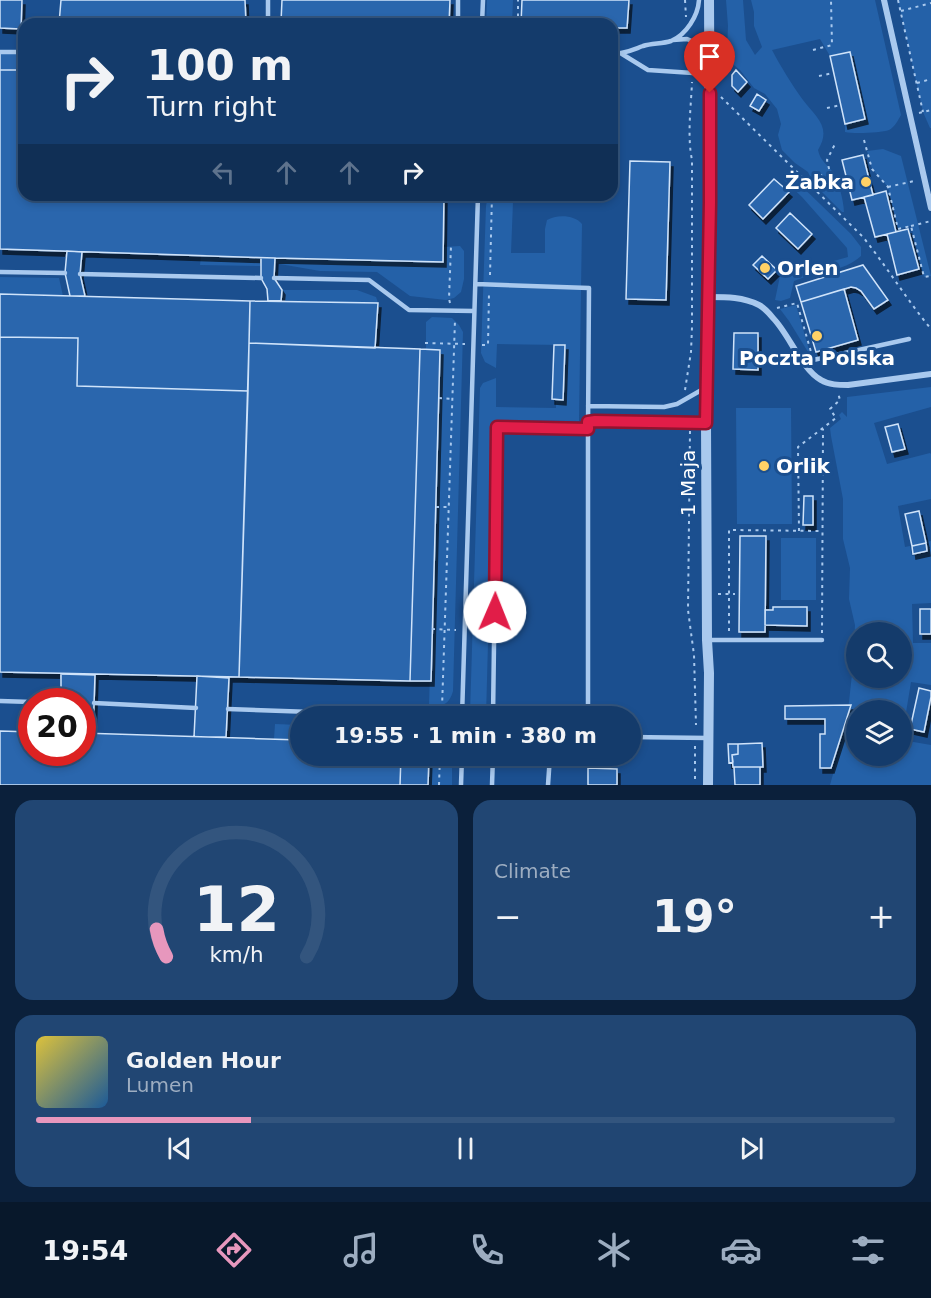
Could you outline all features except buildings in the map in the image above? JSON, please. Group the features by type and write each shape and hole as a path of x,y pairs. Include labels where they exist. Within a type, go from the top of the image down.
{"street":[{"name":"1 Maja","path":"708,785 706,423 710,202 709,0"},
{"path":"884,0 931,208"},
{"path":"709,297 744,299 760,306 776,321 807,362 809,369 820,380 837,385 848,385 931,374"}],"lane":[{"path":"268,0 268,18"},
{"path":"458,0 458,18"},
{"path":"482,18 483,0"},
{"path":"673,40 689,27 699,0"},
{"path":"618,54 646,45 687,39 710,50"},
{"path":"0,52 18,52"},
{"path":"622,54 648,70 710,74"},
{"path":"462,706 478,201"},
{"path":"0,272 65,273"},
{"path":"80,274 261,278"},
{"path":"274,278 369,280 409,310 474,311"},
{"path":"476,284 589,288 588,706"},
{"path":"807,362 909,339"},
{"path":"588,406 664,407 677,404 707,386"},
{"path":"588,422 706,423"},
{"path":"493,706 497,427 588,429"},
{"path":"707,640 822,640"},
{"path":"0,702 18,702"},
{"path":"96,703 195,708"},
{"path":"228,709 290,711"},
{"path":"641,737 709,738"},
{"path":"461,785 462,766"},
{"path":"492,785 493,766"},
{"path":"548,785 549,766"}],"path":[{"path":"518,0 518,18"},
{"path":"685,0 684,14 687,20"},
{"path":"813,50 832,45 831,0"},
{"path":"898,0 923,112"},
{"path":"901,11 931,3"},
{"path":"692,47 692,66"},
{"path":"819,76 834,73"},
{"path":"917,83 931,79"},
{"path":"686,399 685,389 691,352 692,327 692,160 689,143 692,82"},
{"path":"721,97 863,237 931,329"},
{"path":"827,108 841,105"},
{"path":"864,140 872,169 888,187 898,229 931,221"},
{"path":"805,180 830,173 827,160 836,142"},
{"path":"888,187 916,181"},
{"path":"911,226 924,277 931,276"},
{"path":"441,706 455,321 449,299 451,246"},
{"path":"777,309 797,303 812,355 807,362"},
{"path":"804,327 809,326"},
{"path":"799,531 798,447 836,418 830,409 840,400 838,393"},
{"path":"439,398 453,399"},
{"path":"689,422 688,610 694,655 696,785"},
{"path":"822,640 823,429"},
{"path":"436,507 448,507"},
{"path":"729,640 729,530 822,531"},
{"path":"718,594 735,594"},
{"path":"432,629 464,631"},
{"path":"439,785 440,766"}],"shaded area":[{"path":"487,0 513,0 512,18 486,18"},
{"path":"726,0 743,0 746,40 755,55 762,47 754,26 751,0 875,0 901,115 889,130 867,133 845,132 845,124 864,119 850,52 830,56 820,39 772,50 803,100 821,123 823,135 818,150 819,154 836,178 844,212 813,183 808,172 782,150 778,135 781,124 777,109 765,94 754,88 740,70 729,61"},
{"path":"898,0 931,0 931,128 923,112"},
{"path":"883,149 901,156 931,276 924,277 911,226 898,229 888,187 872,169 867,151"},
{"path":"788,173 851,234 861,247 861,256 838,269 794,281 790,298 781,301 775,300 780,276 848,257 847,248 784,180 783,176"},
{"path":"487,201 513,201 511,253 545,253 545,229 547,220 551,218 561,216 579,221 582,224 579,421 494,420 486,706 470,706 480,388 483,383 496,378 496,407 556,408 556,399 563,399 564,345 497,344 496,368 485,362 481,353"},
{"path":"460,246 464,251 464,279 461,292 454,298 446,300 410,296 377,272 320,271 274,263 275,258 442,262 443,247"},
{"path":"201,256 261,258 261,266 200,265"},
{"path":"0,277 59,278 63,296 0,294"},
{"path":"282,290 357,290 376,297 378,303 281,301"},
{"path":"796,305 810,353 780,309"},
{"path":"432,317 452,318 463,332 453,691 445,704 438,706 429,706 440,350 426,349 426,322"},
{"path":"931,387 931,407 874,423 887,464 931,454 931,499 898,506 905,547 910,546 912,556 928,553 926,542 931,541 931,603 912,604 913,643 931,643 931,685 912,682 912,622 854,622 849,599 850,568 843,539 843,499 830,428 841,419 839,415 842,412 847,417 847,397"},
{"name":"Orlik","path":"736,408 791,408 792,524 737,524"},
{"path":"781,538 816,538 816,600 781,600"},
{"path":"850,688 910,688 908,700 849,700"},
{"path":"846,719 846,766 912,766 912,742 931,745 931,785 830,785"},
{"path":"275,724 290,725 290,740 274,739"},
{"path":"429,766 452,766 452,785 428,785"}],"place":[{"name":"Żabka","path":"866,182"},
{"name":"Orlen","path":"765,268"},
{"name":"Poczta Polska","path":"817,336"},
{"name":"Orlik","path":"764,466"}],"route":[{"path":"495,612 497,427 588,429 588,422 595,421 706,423 710,93"}]}
